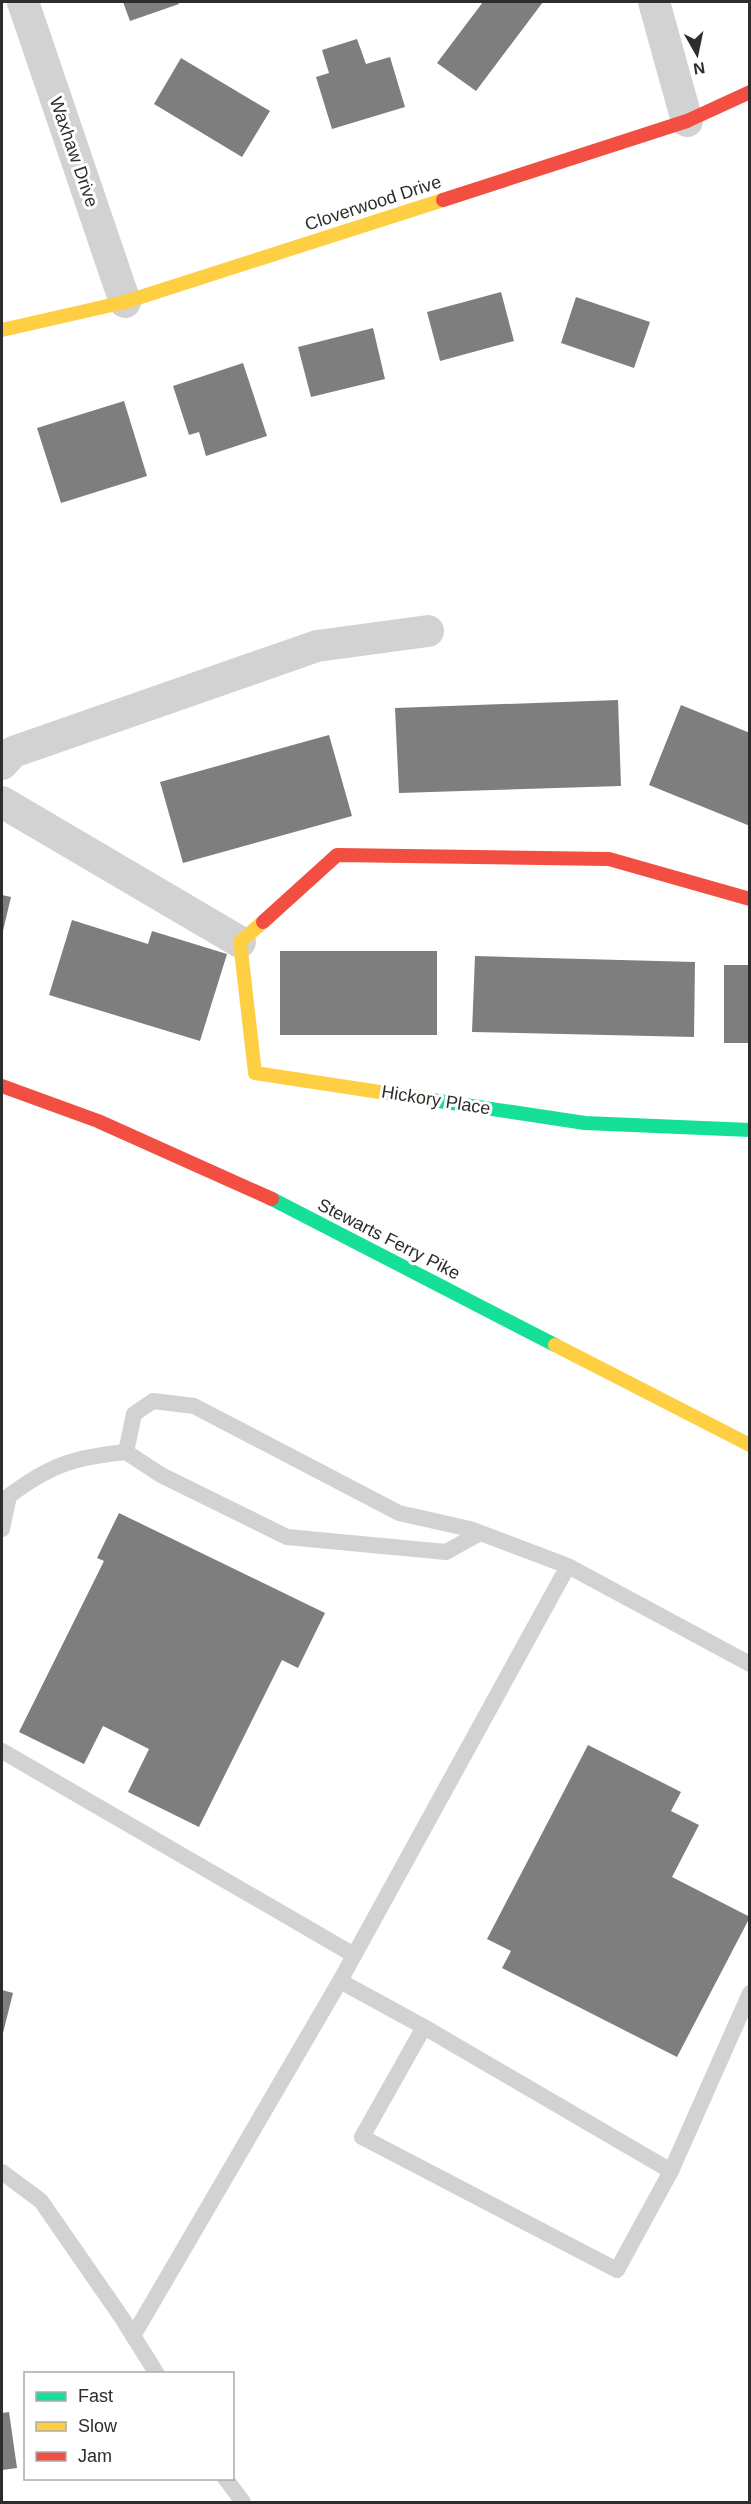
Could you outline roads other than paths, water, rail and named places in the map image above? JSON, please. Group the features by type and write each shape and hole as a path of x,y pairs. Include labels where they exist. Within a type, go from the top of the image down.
{"street":[{"name":"Waxhaw Drive","path":"23,2 125,302"},
{"path":"654,2 687,121"},
{"name":"Cloverwood Drive","path":"2,330 125,302 687,121 750,92"},
{"path":"2,764 13,752 317,646 428,631"},
{"path":"2,802 240,942 337,855 609,859 750,899"},
{"name":"Hickory Place","path":"240,942 255,1073 585,1123 750,1130"},
{"name":"Stewarts Ferry Pike","path":"2,1086 98,1122 257,1191 750,1445"}],"lane":[{"path":"126,1452 134,1414 153,1401 194,1406 399,1513 480,1533 568,1566 750,1664"},
{"path":"2,1529 9,1496 35,1477 82,1456 126,1452 161,1475 287,1537 446,1552 480,1533"},
{"path":"133,2336 354,1955 568,1566"},
{"path":"2,1751 354,1955"},
{"path":"339,1980 670,2171"},
{"path":"424,2027 362,2137 617,2270 670,2171 750,1993"},
{"path":"2,2172 41,2201 156,2372"},
{"path":"226,2480 243,2502"}]}
